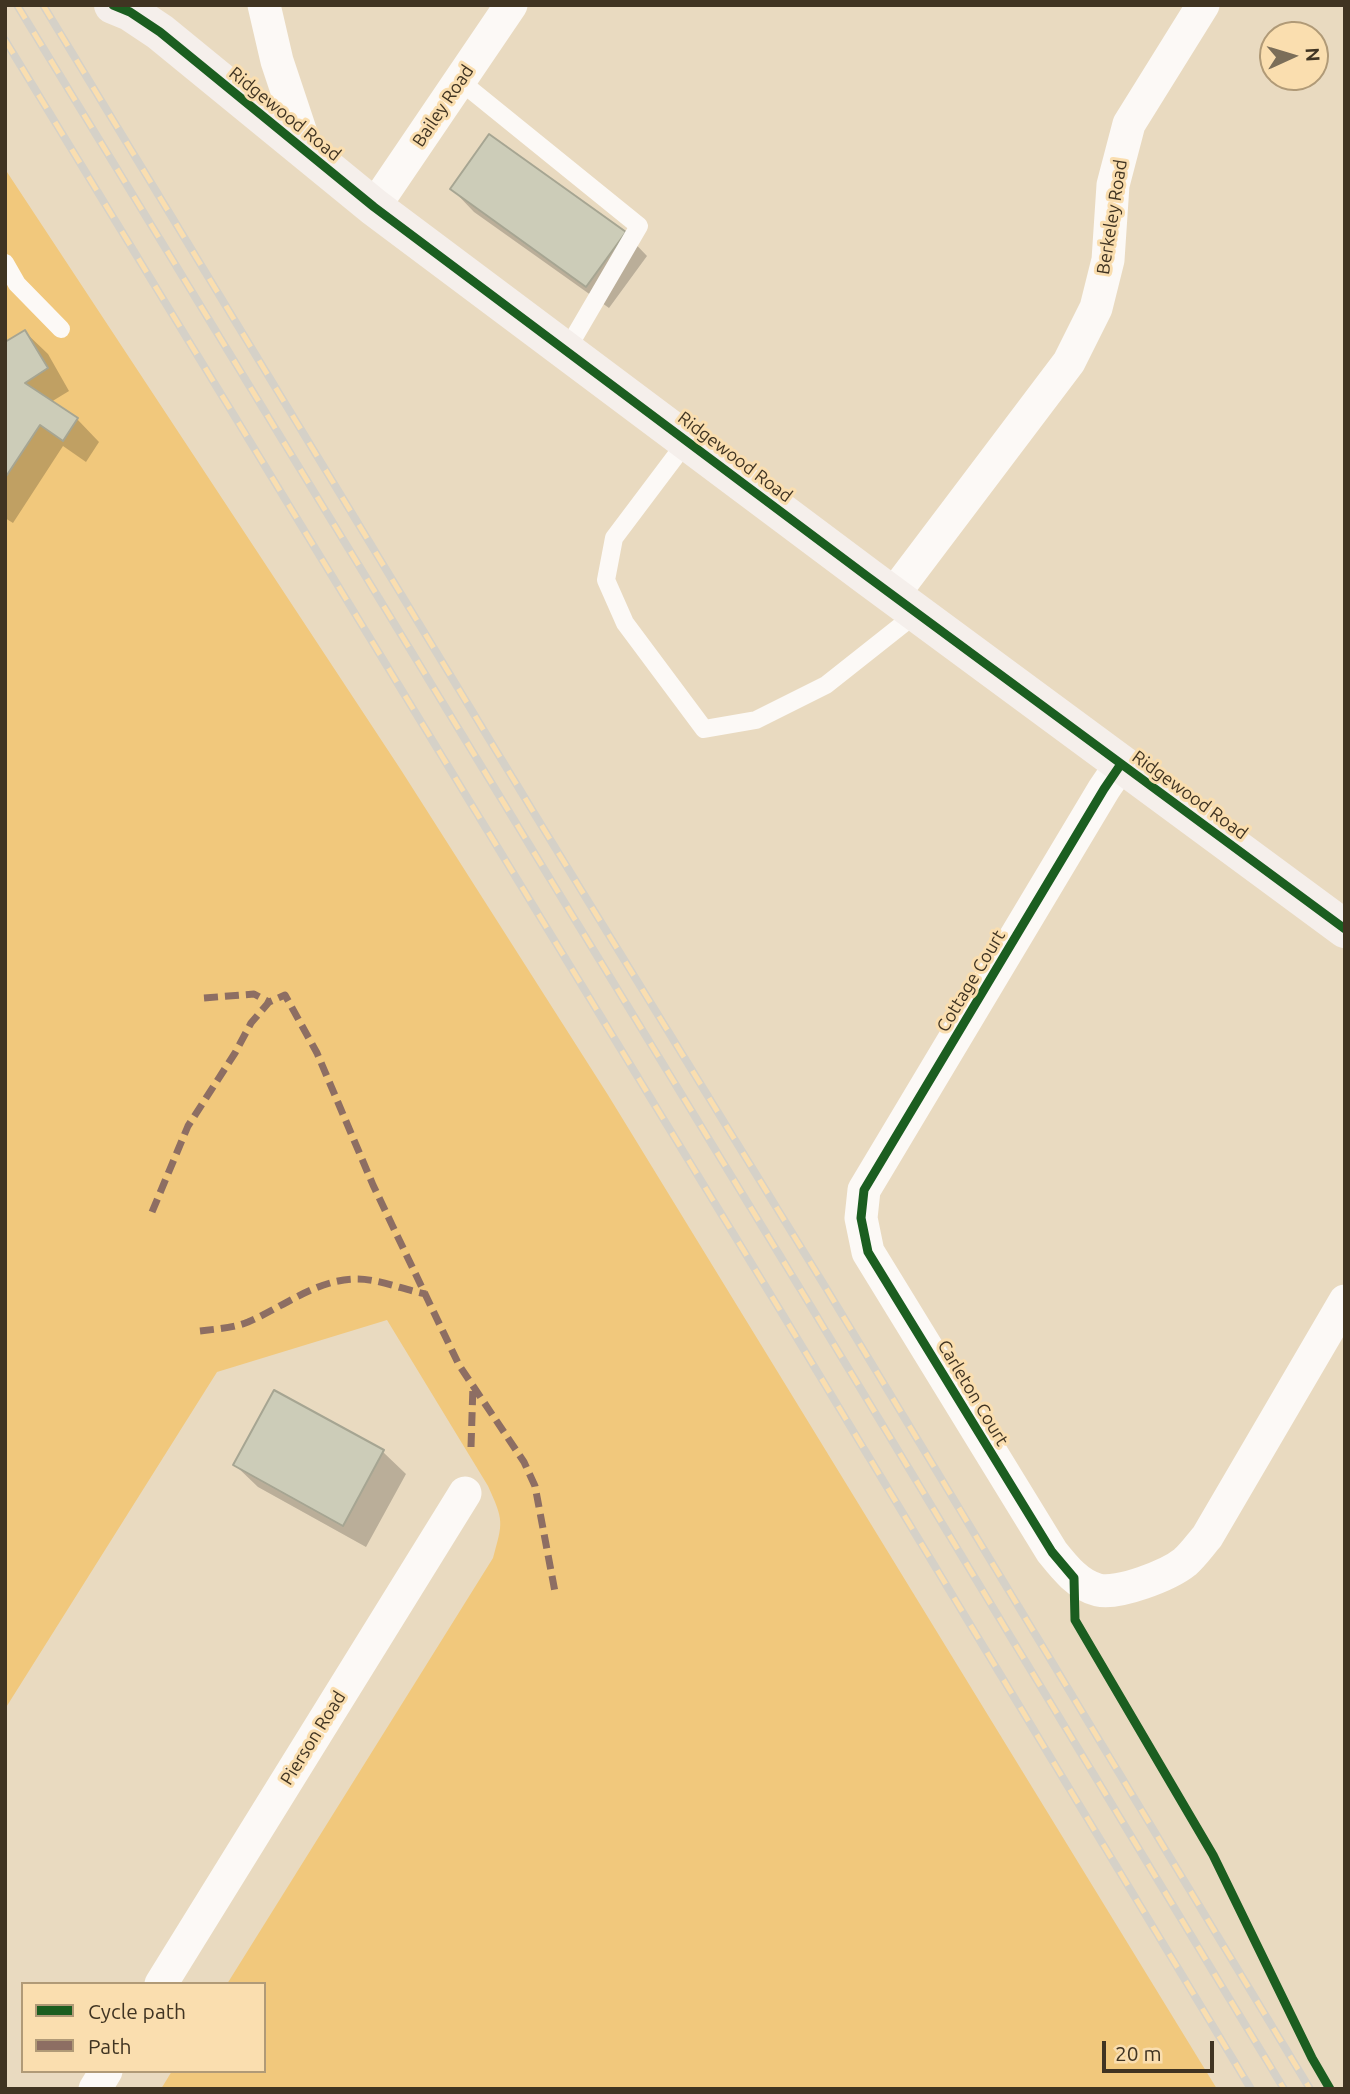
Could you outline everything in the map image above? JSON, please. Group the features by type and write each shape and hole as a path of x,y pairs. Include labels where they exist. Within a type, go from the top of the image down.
{"street":[{"name":"Ridgewood Road","path":"113,5 130,12 160,32 374,207 1345,929"},
{"path":"264,5 277,61 308,154"},
{"name":"Bailey Road","path":"374,207 511,5"},
{"name":"Berkeley Road","path":"905,604 1069,362 1096,308 1108,260 1114,185 1129,124 1203,5"},
{"name":"Cottage Court","path":"861,1218 864,1190 1121,764"},
{"name":"Carleton Court","path":"861,1218 868,1252 1052,1552 1074,1577 1098,1591 1127,1588 1160,1577 1185,1562 1207,1537 1345,1301"},
{"name":"Pierson Road","path":"161,1982 464,1493"},
{"path":"96,2089 105,2073"}],"lane":[{"path":"460,81 639,226 566,351"},
{"path":"5,263 17,284 61,329"},
{"path":"687,441 614,538 606,580 625,623 704,729 756,720 827,685 905,604"}],"shaded area":[{"path":"5,169 401,770 608,1095 1217,2089 161,2089 171,2073 266,2073 266,1982 228,1982 493,1558 500,1522 488,1486 387,1320 217,1372 5,1709"}],"building":[{"path":"489,134 626,232 586,287 450,189"},
{"path":"25,330 48,368 25,383 78,418 63,441 40,425 5,478 5,342"},
{"path":"274,1390 384,1450 343,1526 233,1465"}],"railway":[{"path":"17,5 807,1300 1284,2089"},
{"path":"43,5 826,1288 1310,2089"},
{"path":"5,40 783,1315 1251,2089"}],"marked path":[{"path":"204,998 254,994 269,1002"},
{"path":"152,1212 188,1126 251,1023 269,1002 285,995 317,1053 373,1185 459,1365 524,1462 535,1486 555,1592"},
{"path":"200,1331 248,1322 314,1289 342,1280 374,1281 426,1294"},
{"path":"471,1447 473,1385"}],"cycle path":[{"path":"113,5 130,12 160,32 374,207 868,577 1345,929"},
{"path":"1121,764 864,1190 861,1218 868,1252 1052,1552 1074,1578 1075,1620 1213,1855 1312,2058 1330,2089"}]}
